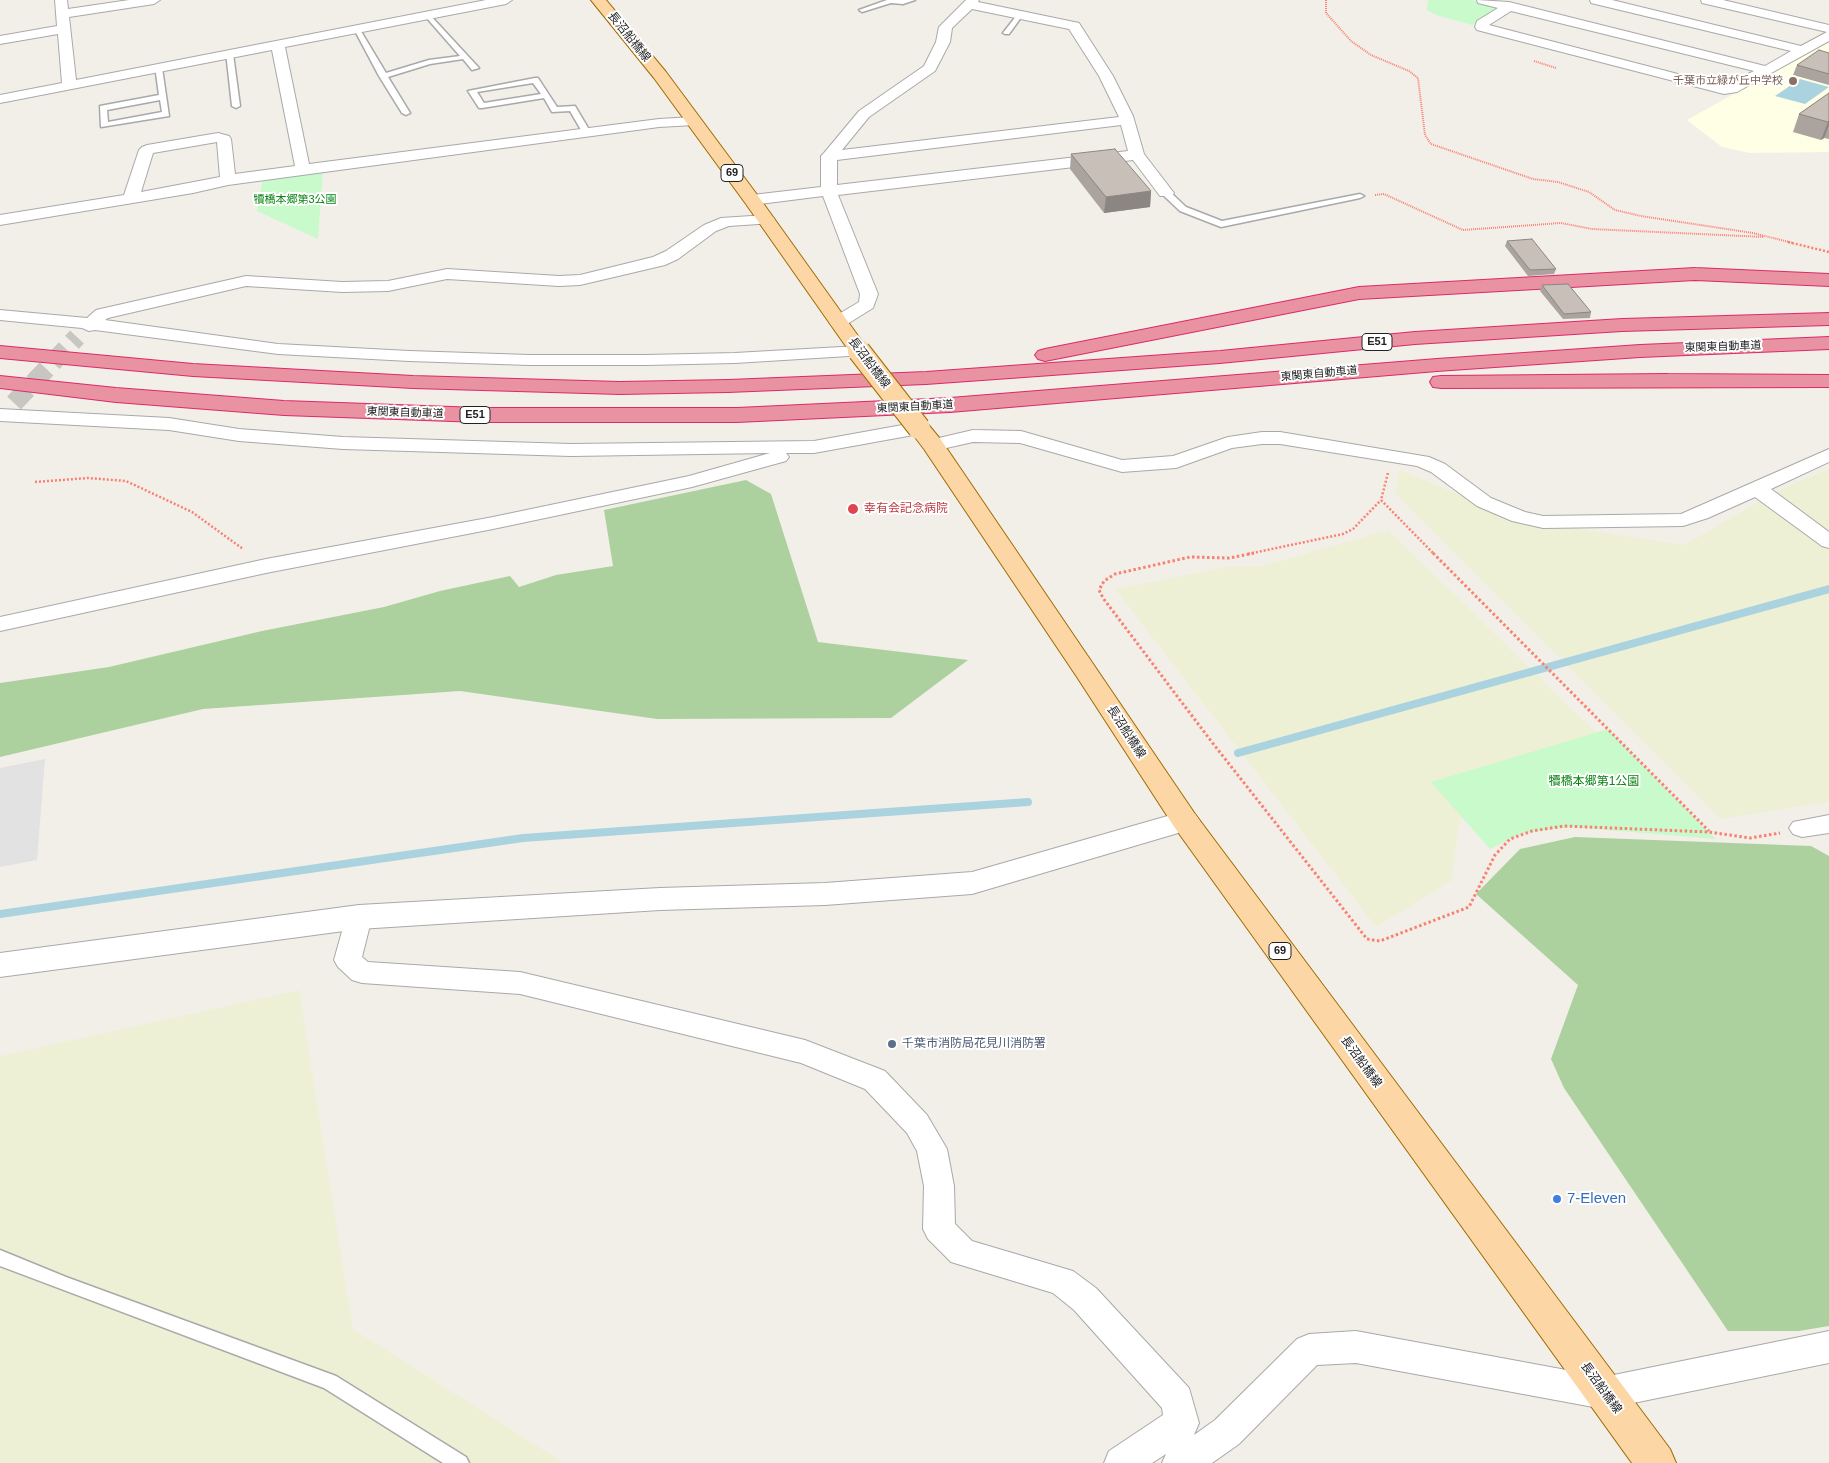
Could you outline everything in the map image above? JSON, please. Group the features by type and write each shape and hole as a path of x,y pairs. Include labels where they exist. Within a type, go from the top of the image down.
{"highway":[{"path":"926,378 1359,293 1695,274 1829,280"},
{"name":"東関東自動車道","path":"0,352 193,370 310,377 508,386 620,388 728,386 926,378 1220,357 1415,338 1622,325 1829,319"},
{"path":"0,341 196,366 310,377"},
{"name":"東関東自動車道","path":"0,382 116,395 284,408 480,415 737,415 950,405 1640,351 1829,344"},
{"path":"950,405 1046,405 1456,382 1829,381"}],"main road":[{"name":"長沼船橋線","path":"598,0 624,29 694,121 767,220 859,351 926,437 1081,662 1185,821 1656,1463"}],"street":[{"path":"61,0 69,85"},
{"path":"62,14 154,0"},
{"path":"0,99 506,0"},
{"path":"1483,0 1766,70"},
{"path":"1596,0 1802,50"},
{"path":"1707,0 1829,29"},
{"path":"838,322 867,304 869,294 829,191 829,156 864,114 930,68 943,42 946,27 971,2 1019,16 1074,26 1106,76 1127,120 1137,155 1166,193"},
{"path":"1509,6 1482,24 1482,27 1716,89 1732,89 1829,36"},
{"path":"0,40 64,30"},
{"path":"278,45 303,170"},
{"path":"829,156 1127,120"},
{"path":"0,220 193,188 228,180 694,121"},
{"path":"131,198 147,150 218,137 224,138 228,180"},
{"path":"752,200 1137,155"},
{"path":"77,338 102,314 246,280 342,287 388,286 447,274 559,281 580,280 672,255 710,228 727,222 767,220"},
{"path":"0,315 92,324 278,349 419,357 529,360 656,360 735,358 859,351"},
{"path":"5,411 169,424 239,435 343,443 441,447 571,450 814,448 926,437 1021,437 1122,466 1176,462 1228,443 1262,438 1280,438 1393,455 1422,462 1438,468 1484,502 1519,517 1543,522 1683,520 1758,489 1829,455"},
{"path":"0,624 266,566 484,525 692,481 814,448"},
{"path":"1758,489 1829,542"},
{"path":"0,966 359,916 660,899 825,894 972,883 1185,821"},
{"path":"1802,828 1829,824"},
{"path":"359,916 348,960 362,972 520,983 805,1052 875,1080 917,1124 932,1149 939,1186 939,1229 962,1252 1062,1281 1085,1299 1177,1400 1182,1423 1121,1463"},
{"path":"1179,1463 1186,1461 1227,1432 1309,1350 1356,1347 1604,1393 1829,1347"}],"lane":[{"path":"862,10 891,1 903,2 912,0"},
{"path":"427,15 475,68"},
{"path":"1007,34 1019,16"},
{"path":"357,29 406,113"},
{"path":"229,54 236,106"},
{"path":"383,76 429,62 465,57"},
{"path":"158,68 166,114 104,125 103,108 163,97"},
{"path":"545,96 482,106 472,91 535,80 555,110 572,108 588,133"},
{"path":"1166,193 1182,209 1221,224 1360,196"},
{"path":"0,1258 62,1283 330,1382 460,1463"}],"path":[{"path":"1326,0 1326,12 1351,41 1371,56 1408,71 1418,78 1425,135 1431,144 1533,179 1558,182 1589,192 1615,210 1770,237 1829,252"},
{"path":"1360,196 1384,194 1463,230 1560,223 1592,229 1770,237"},
{"path":"1393,455 1381,500 1353,529 1343,534 1229,558 1190,557 1171,561 1115,574 1104,581 1099,590 1102,598 1205,733 1367,939 1380,941 1469,906 1496,855 1510,839 1532,831 1564,826 1709,832 1750,838 1802,828"},
{"path":"35,482 88,478 126,481 192,512 266,566"},
{"path":"1381,500 1709,832"}],"shaded area":[{"name":"千葉市立緑が丘中学校","path":"1829,41 1829,152 1750,153 1722,147 1687,120"},
{"path":"45,759 37,860 0,867 0,768"}],"green space":[{"path":"1428,0 1472,0 1499,8 1472,25 1436,15 1427,10"},
{"name":"犢橋本郷第3公園","path":"323,170 318,239 257,211 263,178"},
{"path":"1829,469 1829,802 1720,819 1395,493 1400,470 1520,520 1684,545 1783,488"},
{"path":"746,480 771,494 818,642 968,660 891,718 657,719 460,691 203,709 0,757 0,683 109,667 262,631 384,607 440,591 510,576 519,587 556,575 613,566 604,510"},
{"path":"1388,530 1679,813 1526,797 1460,820 1451,881 1376,927 1115,589 1226,567 1259,567"},
{"name":"犢橋本郷第1公園","path":"1608,729 1716,839 1571,827 1523,833 1490,849 1431,782"},
{"path":"1575,837 1811,846 1829,856 1829,1326 1799,1331 1728,1331 1564,1088 1551,1059 1578,985 1476,894 1520,849"},
{"path":"299,990 353,1329 564,1463 0,1463 0,1056"}],"water":[{"path":"1800,79 1829,87 1805,104 1775,96"}],"building":[{"path":"1819,50 1829,53 1829,74 1797,65"},
{"path":"1829,93 1828,122 1799,114"},
{"path":"1115,149 1151,191 1106,197 1071,154"},
{"path":"1532,239 1556,269 1530,270 1507,241"},
{"path":"1568,284 1591,312 1564,314 1542,285"}],"waterway":[{"path":"1238,753 1829,589"},
{"path":"0,914 523,838 1028,802"}],"tunnel":[{"path":"14,403 77,337"}],"place":[{"name":"千葉市立緑が丘中学校","path":"1793,81"},
{"name":"幸有会記念病院","path":"853,509"},
{"name":"千葉市消防局花見川消防署","path":"892,1044"},
{"name":"7-Eleven","path":"1557,1199"}]}
